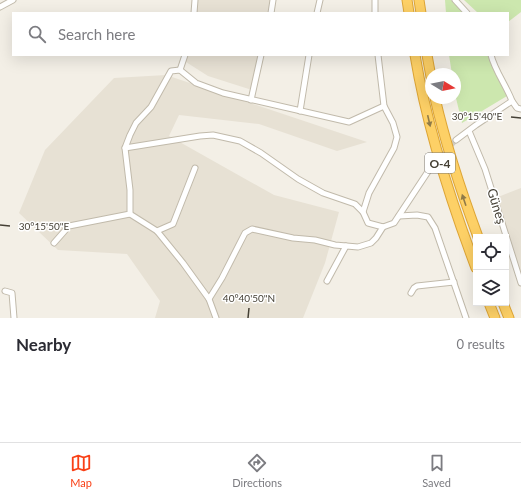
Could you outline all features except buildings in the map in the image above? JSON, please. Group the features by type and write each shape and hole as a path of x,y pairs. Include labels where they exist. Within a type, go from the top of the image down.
{"highway":[{"path":"407,0 408,12"},
{"path":"419,0 421,12"},
{"name":"O-4","path":"415,56 435,148 451,200 473,260"},
{"path":"427,56 429,68"},
{"name":"O-4","path":"437,104 445,140 463,198 477,234"},
{"path":"490,306 495,318"},
{"path":"504,306 509,318"}],"street":[{"path":"0,7 13,0"},
{"path":"194,12 195,0"},
{"path":"270,12 273,0"},
{"path":"317,12 320,0"},
{"path":"375,0 375,12"},
{"path":"454,0 466,12"},
{"path":"180,70 185,56"},
{"path":"251,100 261,56"},
{"path":"300,112 309,56"},
{"path":"363,212 369,193 394,148 397,137 393,123 384,106 378,56"},
{"path":"491,56 493,63 507,87 512,102 517,108 521,109"},
{"path":"180,70 196,83 223,93 300,112 349,122 384,106"},
{"path":"130,214 130,190 125,148 136,123 151,107 172,72 180,70"},
{"path":"456,140 512,102"},
{"name":"Güneş","path":"469,131 485,169 521,283"},
{"path":"125,148 206,135 213,135 240,141 261,153 298,179 323,193 355,204 363,212 368,223 383,227 394,223 431,167"},
{"path":"157,231 173,224 195,168"},
{"path":"54,243 69,226 130,214 157,231 183,263 209,299 216,318"},
{"path":"399,216 417,214 428,217 435,228 466,318"},
{"path":"209,299 222,278 244,233 252,229 335,245 358,246 371,243 383,227"},
{"path":"326,281 346,246"},
{"path":"411,293 414,288 418,286 454,282"},
{"path":"4,291 12,293 14,318"}],"shaded area":[{"path":"198,0 271,0 268,12 195,12"},
{"path":"187,56 259,56 252,90 208,76 186,62"},
{"path":"166,75 367,142 337,151 259,124 179,115 169,136 274,195 339,212 325,263 303,318 155,318 160,301 127,254 58,250 19,213 45,150 114,78"},
{"path":"521,188 521,273 509,241 509,234 506,234 493,199"}],"green space":[{"path":"445,0 451,0 463,12 446,12"},
{"path":"464,0 521,0 521,12 509,21 509,12 477,12"},
{"path":"449,56 489,56 507,96 462,123 457,104 461,104 461,68 451,68"}],"tunnel":[{"path":"431,167 456,140"}]}
